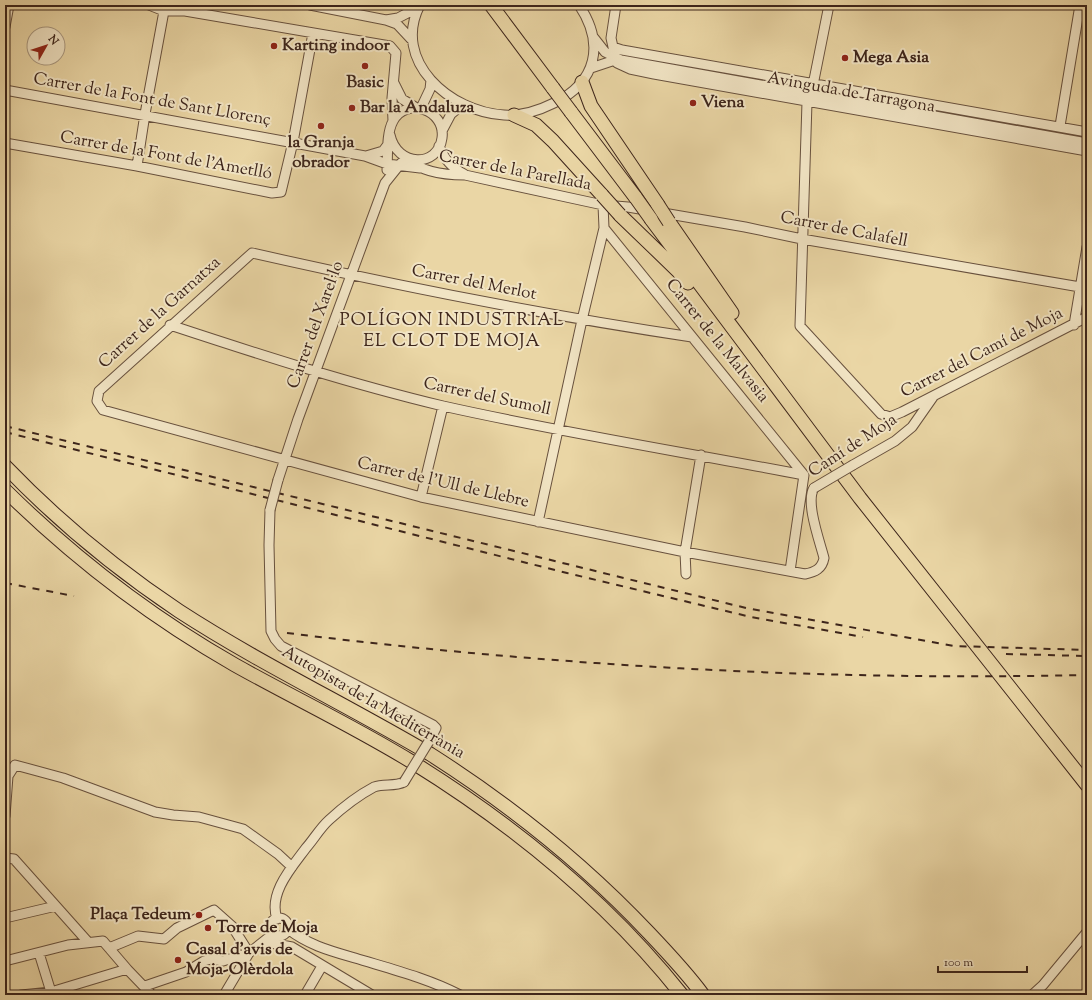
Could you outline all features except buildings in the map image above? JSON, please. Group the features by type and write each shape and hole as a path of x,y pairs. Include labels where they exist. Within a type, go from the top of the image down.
{"highway":[{"path":"491,5 860,498 1087,785"},
{"path":"582,82 591,106 738,321 754,355"},
{"path":"514,115 536,125 553,141 603,200 620,214 678,271 730,337 754,355"},
{"name":"Autopista de la Mediterrània","path":"5,466 84,540 178,610 252,655 430,754 457,771 533,826 572,858 628,911 703,995"},
{"name":"Autopista de la Mediterrània","path":"5,490 73,552 124,593 172,626 234,664 410,761 452,788 537,850 613,919 682,995"}],"street":[{"path":"5,27 9,5"},
{"path":"150,5 390,46 396,53 393,82 393,121 385,183"},
{"path":"310,5 386,20 397,24 411,39"},
{"path":"419,6 412,23 411,39 417,61 431,80 464,104 493,114 514,115 527,113 549,106 560,100 582,82 591,68 594,54 594,38 590,24 579,5"},
{"name":"Avinguda de Tarragona","path":"616,5 611,38 613,47 622,50 813,85 1060,126 1087,132"},
{"path":"813,85 829,5"},
{"path":"1060,126 1080,5"},
{"path":"386,20 398,18 419,6"},
{"path":"137,166 145,114 166,7"},
{"name":"Carrer de la Font de l'Ametlló","path":"5,143 137,166 272,193 281,192 293,142 314,33"},
{"name":"Avinguda de Tarragona","path":"594,38 605,52 630,69 807,102 1087,151"},
{"name":"Avinguda de Tarragona","path":"605,52 639,59 670,59"},
{"name":"Avinguda de Tarragona","path":"591,68 616,60 1087,143"},
{"path":"393,121 402,111 418,108 430,89 431,80"},
{"path":"393,82 396,91 402,99 435,116 442,131"},
{"name":"Carrer de la Font de Sant Llorenç","path":"5,90 145,114 293,142"},
{"path":"802,239 807,102"},
{"path":"390,139 395,150 408,159 418,160 426,158 434,153 439,146 442,131 451,114 464,104"},
{"name":"Carrer de la Parellada","path":"365,156 383,151 390,139"},
{"name":"Carrer de la Parellada","path":"293,142 365,156 387,164 421,168 447,174 465,175 603,200"},
{"path":"439,146 445,159 451,167 465,175"},
{"path":"385,183 398,165 408,159"},
{"name":"Carrer de la Parellada","path":"408,159 421,168"},
{"name":"Carrer del Xarel·lo","path":"292,867 331,818 374,788 386,784 396,785 404,782 436,728 290,650 274,640 271,631 269,545 270,510 283,460 385,183"},
{"path":"538,522 557,429 604,228 603,200"},
{"name":"Carrer de Calafell","path":"603,200 628,208 745,227 802,239 1080,287"},
{"name":"Carrer de la Malvasia","path":"604,228 804,474"},
{"name":"Carrer del Camí de Moja","path":"802,239 800,326 876,409 881,414 890,417 1074,325 1087,317"},
{"path":"1074,325 1087,247"},
{"name":"Carrer del Merlot","path":"252,253 351,275 582,320 692,337"},
{"name":"Carrer de la Garnatxa","path":"97,401 99,391 170,325 252,253"},
{"name":"Carrer del Sumoll","path":"170,325 316,373 443,406 557,429 804,474"},
{"name":"Camí de Moja","path":"790,571 805,574 813,572 823,564 824,558 811,502 814,488 895,441 912,427 934,396"},
{"name":"Carrer de l'Ull de Llebre","path":"97,401 103,410 422,497 685,552 790,571"},
{"path":"422,497 443,406"},
{"path":"686,574 685,552 701,455"},
{"path":"790,571 804,474"},
{"path":"5,816 8,776 15,765 63,778 155,812 199,817 243,828 278,854 292,867 287,873 276,900 274,911 277,919"},
{"path":"5,858 14,859 88,942"},
{"path":"5,918 56,906"},
{"path":"5,962 88,942 106,944 138,936 164,939 177,928 214,910 232,926 249,953"},
{"path":"277,919 285,921 288,929 304,941 324,949 422,978 460,995"},
{"path":"277,919 271,924 270,929 284,946"},
{"path":"145,986 186,972 204,961 211,959 224,961 249,953 275,935 284,935 288,929"},
{"path":"1032,995 1043,985 1087,932"},
{"path":"106,944 152,995"},
{"path":"261,944 292,947 371,995"},
{"path":"39,953 51,992"},
{"path":"224,995 249,953"},
{"path":"305,995 322,966"},
{"path":"21,995 51,992 127,969"}],"railway":[{"path":"5,426 746,608 954,646 1087,650"},
{"path":"5,432 567,573 751,617 863,637"},
{"path":"5,583 74,596"},
{"path":"287,633 387,645 686,669 886,676 1087,675"},
{"path":"1006,654 1087,656"}],"place":[{"name":"Karting indoor","path":"274,46"},
{"name":"Mega Asia","path":"845,58"},
{"name":"Basic","path":"365,66"},
{"name":"Viena","path":"693,103"},
{"name":"Bar la Andaluza","path":"352,108"},
{"name":"la Granja obrador","path":"321,126"},
{"name":"Plaça Tedeum","path":"199,915"},
{"name":"Torre de Moja","path":"208,928"},
{"name":"Casal d'avis de Moja-Olèrdola","path":"178,960"}],"district":[{"name":"POLÍGON INDUSTRIAL EL CLOT DE MOJA","path":"452,331"}]}
